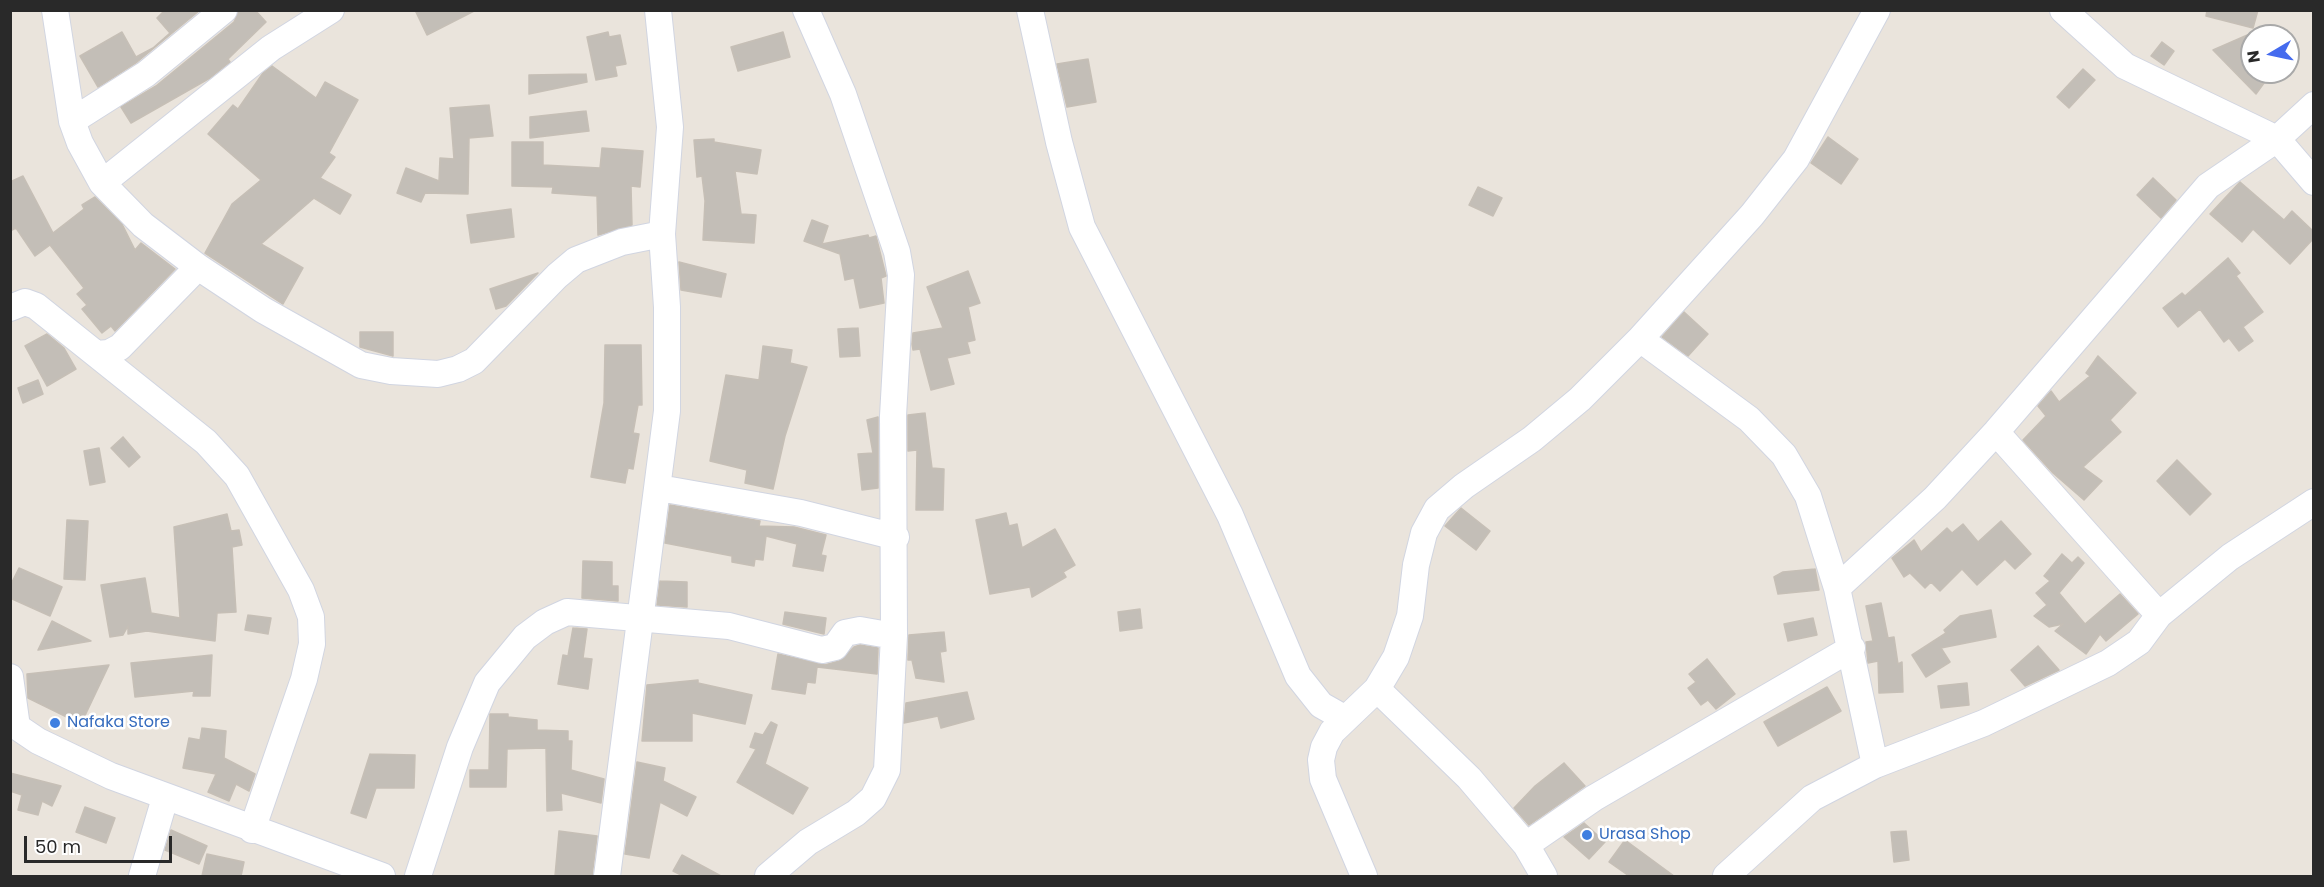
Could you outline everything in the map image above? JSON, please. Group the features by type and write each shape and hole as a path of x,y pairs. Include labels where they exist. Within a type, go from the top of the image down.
{"street":[{"path":"55,10 72,121 80,143 102,183 143,225 198,267 263,310 361,365 391,371 438,374 458,369 474,361 557,276 576,260 622,242 662,234"},
{"path":"72,121 146,74 224,10"},
{"path":"102,183 271,48 331,10"},
{"path":"607,876 659,488 667,411 667,307 662,234 670,127 658,10"},
{"path":"768,876 808,842 856,813 873,798 887,770 894,636 896,537 893,416 901,275 897,252 843,94 806,10"},
{"path":"1030,10 1059,142 1082,226 1230,515 1298,676 1321,705 1344,718"},
{"path":"1364,876 1323,779 1321,760 1324,747 1344,718 1377,688 1396,657 1410,616 1416,565 1424,533 1437,509 1464,486 1532,439 1580,399 1640,339 1752,215 1796,159 1877,10"},
{"path":"2063,10 2125,66 2277,139 2313,182"},
{"path":"1837,588 1935,498 1996,432 2208,186 2277,139 2313,105"},
{"path":"96,354 120,348 198,267"},
{"path":"10,308 24,302 36,306 206,442 237,476 301,590 310,617 312,644 304,680 252,830"},
{"path":"1640,339 1749,419 1784,455 1808,496 1837,588 1852,648 1875,765"},
{"path":"1996,432 2159,615"},
{"path":"659,488 801,513 896,537"},
{"path":"1726,876 1812,798 1875,765 1984,723 2108,663 2139,642 2159,615 2230,557 2313,502"},
{"path":"418,876 460,747 487,682 525,637 545,622 567,612 729,626 822,650 835,647 845,633 860,630 894,636"},
{"path":"1526,845 1594,798 1852,648"},
{"path":"10,677 14,725 38,741 111,776 165,798 382,876"},
{"path":"1377,688 1469,778 1526,845 1544,876"},
{"path":"142,876 165,798"}],"building":[{"path":"165,10 200,10 137,62 98,87 80,56 122,32 136,57 153,48 170,33 157,18"},
{"path":"239,10 255,10 266,22 228,59 230,62 210,78 131,123 121,107 156,86 234,22"},
{"path":"415,10 476,10 427,35"},
{"path":"2207,10 2258,10 2254,24 2240,25 2206,16"},
{"path":"608,32 609,37 620,35 626,64 615,66 617,76 596,80 587,37"},
{"path":"783,32 790,57 738,71 731,47"},
{"path":"2240,38 2240,78 2213,50"},
{"path":"2162,42 2174,51 2164,65 2151,56"},
{"path":"1088,59 1096,102 1067,107 1057,64"},
{"path":"272,66 316,98 325,82 358,100 329,153 335,157 320,178 351,195 340,214 314,198 261,244 303,268 283,304 205,253 232,204 261,180 208,134 233,105 238,109 263,73"},
{"path":"2083,69 2095,80 2069,108 2057,97"},
{"path":"586,74 587,82 529,94 529,75"},
{"path":"2246,84 2263,84 2256,94"},
{"path":"489,105 493,136 469,138 468,194 425,193 421,202 397,193 406,168 439,181 440,158 454,159 450,108"},
{"path":"586,111 589,131 530,138 530,117"},
{"path":"1828,137 1858,159 1841,184 1811,163"},
{"path":"714,139 714,142 761,150 757,174 735,171 741,214 756,215 754,243 703,240 705,201 702,176 697,177 694,140"},
{"path":"512,142 543,142 543,165 600,168 602,148 643,151 640,187 631,186 632,225 598,235 597,196 552,193 553,187 512,186"},
{"path":"23,176 53,233 84,209 82,205 95,197 122,224 135,250 141,243 175,269 115,331 111,326 102,333 82,309 87,305 77,294 84,288 50,245 35,256 16,228 10,231 10,182"},
{"path":"2153,178 2176,200 2161,218 2137,195"},
{"path":"2240,182 2284,220 2292,211 2313,231 2313,239 2290,264 2253,229 2242,242 2210,214"},
{"path":"1478,187 1502,198 1493,216 1469,205"},
{"path":"511,209 514,237 471,243 467,215"},
{"path":"812,220 828,226 822,244 868,235 869,238 876,236 886,276 881,278 884,303 860,308 854,278 845,280 840,254 804,241"},
{"path":"2228,258 2240,273 2236,276 2263,312 2243,327 2253,341 2239,351 2229,338 2224,342 2200,309 2178,327 2163,308 2182,293 2185,296"},
{"path":"679,262 726,274 721,297 681,290"},
{"path":"968,271 980,303 968,307 975,340 967,342 970,353 947,358 954,384 931,390 920,349 913,350 912,344 913,333 943,328 927,287"},
{"path":"538,273 506,306 496,309 490,289"},
{"path":"1684,312 1708,334 1688,356 1662,337"},
{"path":"858,328 860,356 840,357 838,329"},
{"path":"360,332 393,332 393,356 360,347"},
{"path":"47,334 64,348 76,369 47,386 25,346"},
{"path":"605,345 641,345 642,405 638,405 633,433 639,434 633,469 628,468 625,483 591,477 604,403"},
{"path":"763,346 792,350 790,363 807,367 785,436 773,489 745,483 747,470 710,461 726,375 759,380"},
{"path":"2098,356 2136,393 2110,420 2121,432 2083,467 2102,481 2084,500 2053,473 2023,440 2046,416 2038,406 2051,391 2059,402 2090,376 2086,373"},
{"path":"38,380 43,394 23,403 18,388"},
{"path":"925,413 932,468 944,469 943,510 916,510 917,450 908,451 908,415"},
{"path":"878,417 878,488 862,490 858,454 873,453 867,420"},
{"path":"123,437 140,457 129,467 111,448"},
{"path":"99,448 105,482 90,485 84,451"},
{"path":"2177,460 2211,494 2190,515 2157,481"},
{"path":"670,505 760,521 759,526 794,527 826,535 821,555 826,556 823,571 793,566 797,544 766,536 763,560 755,559 754,566 732,562 732,556 665,543"},
{"path":"1461,508 1490,531 1476,550 1445,526"},
{"path":"1006,513 1009,526 1017,524 1022,548 1055,529 1075,565 1063,572 1066,577 1032,597 1030,587 990,594 976,520"},
{"path":"227,514 231,531 239,530 242,545 232,547 236,612 217,613 215,641 147,631 128,634 128,626 123,635 110,637 101,585 145,578 151,613 180,618 174,527"},
{"path":"67,520 88,521 85,580 64,579"},
{"path":"2001,521 2031,554 2015,569 2005,559 1977,585 1962,569 1940,591 1931,582 1925,588 1910,573 1904,577 1892,558 1914,540 1921,552 1947,528 1952,533 1963,524 1978,542"},
{"path":"2062,554 2072,563 2078,557 2084,563 2059,593 2085,624 2120,594 2138,614 2106,641 2100,634 2086,654 2055,631 2063,624 2049,627 2034,616 2047,605 2036,593 2050,581 2044,576"},
{"path":"583,561 612,562 612,586 618,586 618,601 582,598"},
{"path":"19,568 62,587 50,616 10,598 10,586"},
{"path":"1815,569 1819,590 1778,594 1774,577 1783,572"},
{"path":"660,581 687,582 687,607 657,605"},
{"path":"1881,603 1888,638 1894,637 1898,664 1902,662 1903,692 1879,693 1878,661 1868,663 1866,642 1873,641 1866,606"},
{"path":"1140,609 1142,628 1120,631 1118,612"},
{"path":"1991,610 1996,637 1941,648 1950,662 1926,677 1912,655 1946,633 1944,630 1960,616"},
{"path":"785,612 826,618 824,634 783,624"},
{"path":"248,615 271,618 268,634 245,630"},
{"path":"1813,618 1817,635 1788,641 1784,624"},
{"path":"52,621 91,641 38,650"},
{"path":"573,628 587,629 583,658 592,659 588,689 558,684 563,655 568,656"},
{"path":"944,632 946,651 940,652 944,682 916,678 912,660 908,660 909,635"},
{"path":"860,645 878,648 877,674 817,667 815,683 807,682 805,694 772,689 778,654 825,665 839,661 854,647"},
{"path":"2038,646 2059,670 2025,686 2011,670"},
{"path":"212,655 210,696 193,696 194,691 135,697 131,663"},
{"path":"1707,659 1735,694 1716,709 1708,700 1701,705 1688,688 1696,682 1689,674"},
{"path":"109,665 81,724 28,698 27,674"},
{"path":"698,680 698,683 752,695 745,724 692,713 692,741 642,741 647,685"},
{"path":"1967,683 1969,705 1941,708 1938,686"},
{"path":"1827,687 1841,711 1778,746 1764,722"},
{"path":"967,692 974,719 941,728 938,716 904,723 906,703"},
{"path":"490,714 508,714 508,717 537,720 537,730 568,731 568,741 572,741 571,770 604,779 601,803 561,793 562,810 547,811 546,748 507,749 506,787 470,787 470,770 489,770"},
{"path":"771,722 777,725 765,764 808,788 793,814 737,782 756,749 750,747 755,733 763,735"},
{"path":"202,728 226,731 224,758 255,774 249,791 236,784 229,801 208,792 216,774 183,768 189,738 200,740"},
{"path":"370,754 415,755 414,788 376,788 366,818 351,813"},
{"path":"637,762 665,768 663,781 696,797 687,816 660,802 649,858 625,854"},
{"path":"1564,763 1585,786 1529,825 1514,808 1535,786"},
{"path":"10,773 61,786 52,806 42,801 38,815 18,810 22,795 10,791"},
{"path":"85,807 115,818 106,843 76,832"},
{"path":"1584,823 1605,842 1589,859 1564,837"},
{"path":"171,830 207,846 199,864 165,850"},
{"path":"559,831 597,836 592,876 555,876"},
{"path":"1906,831 1909,860 1894,862 1891,832"},
{"path":"1625,840 1674,876 1629,876 1609,862"},
{"path":"207,854 244,862 241,876 202,876"},
{"path":"682,855 721,876 683,876 673,871"}],"place":[{"name":"Nafaka Store","path":"55,723"},
{"name":"Urasa Shop","path":"1587,835"}]}
